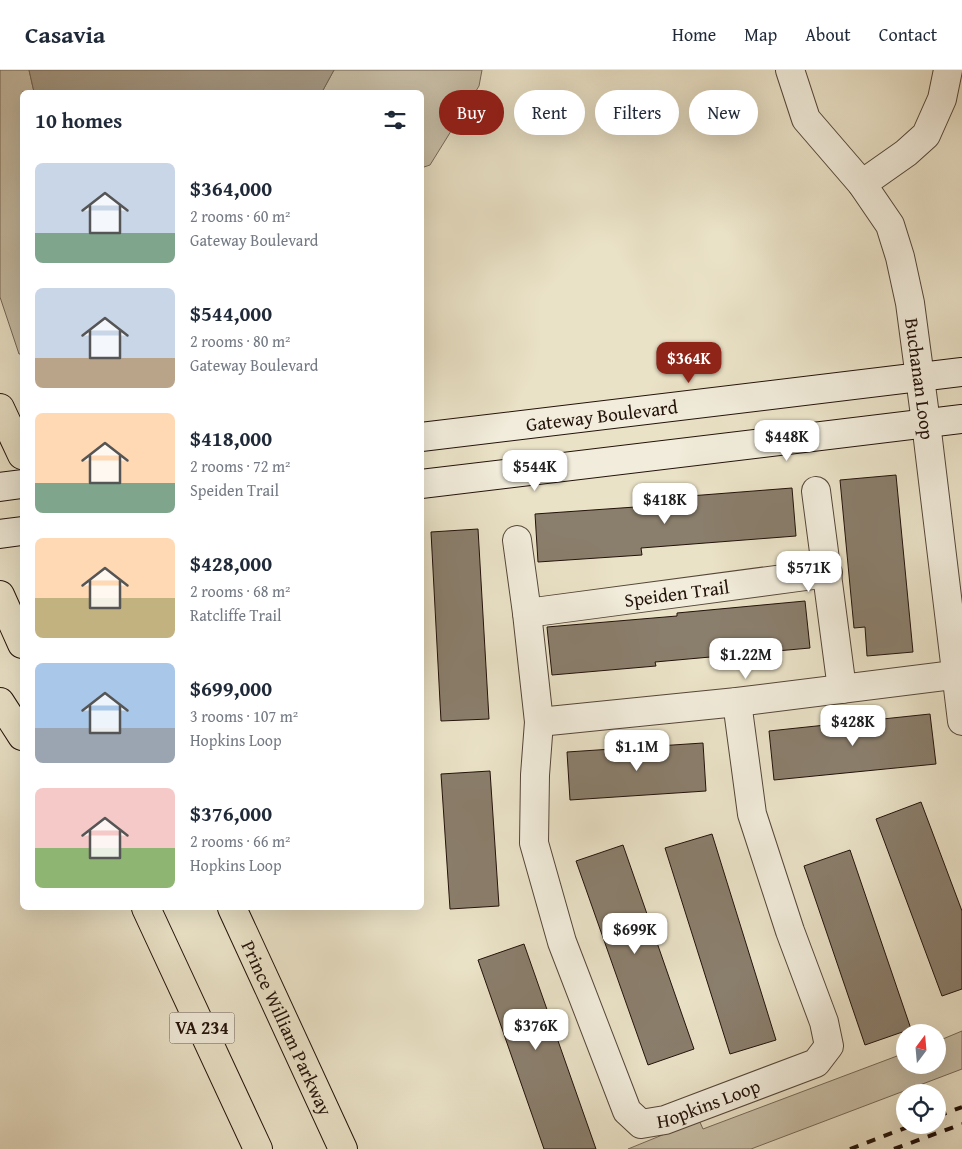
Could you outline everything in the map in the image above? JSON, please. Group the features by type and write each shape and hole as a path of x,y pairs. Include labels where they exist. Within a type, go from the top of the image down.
{"highway":[{"path":"0,408 20,451"},
{"path":"0,596 20,640"},
{"path":"0,702 20,733"},
{"path":"126,910 223,1074"},
{"name":"VA 234","path":"147,910 258,1149"},
{"name":"Prince William Parkway","path":"233,910 343,1149"}],"street":[{"name":"Buchanan Loop","path":"790,70 806,119 862,184 890,225 900,257 910,303 960,674 962,721"},
{"path":"862,184 906,153 926,135 942,99 948,70"},
{"name":"Gateway Boulevard","path":"424,437 962,372"},
{"path":"424,484 962,419"},
{"path":"0,487 20,484"},
{"path":"816,491 842,689"},
{"path":"0,534 20,531"},
{"path":"517,540 539,722 737,702 960,674"},
{"name":"Speiden Trail","path":"527,613 828,574"},
{"name":"Hopkins Loop","path":"539,722 535,775 534,842 562,942 627,1111 641,1124 665,1120 816,1063 828,1046 824,1022 790,931 752,814 737,702"}],"shaded area":[{"path":"0,70 29,70 34,90 20,90 20,354 0,297"},
{"path":"29,70 334,70 323,90 34,90"},
{"path":"334,70 482,70 477,90 439,90 439,135 449,135 430,165 424,167 424,90 323,90"},
{"path":"962,1031 962,1069 922,1084 896,1084 896,1094 751,1149 628,1149 699,1120 703,1129 896,1056 896,1074 946,1074 946,1038"}],"building":[{"path":"896,475 913,652 867,656 865,627 854,628 840,480"},
{"path":"792,488 796,536 641,548 642,555 538,562 535,514 664,505 664,498"},
{"path":"478,529 489,719 441,721 431,532"},
{"path":"805,601 810,648 655,662 656,666 552,675 547,627 677,616 677,613"},
{"path":"930,714 936,764 774,780 769,731"},
{"path":"703,743 706,791 570,800 567,752"},
{"path":"490,771 499,906 450,909 441,774"},
{"path":"921,802 962,911 962,989 942,996 876,819"},
{"path":"712,834 776,1040 730,1054 665,848"},
{"path":"623,845 694,1049 648,1065 576,861"},
{"path":"850,850 909,1024 896,1024 896,1034 865,1045 804,866"},
{"path":"524,944 596,1149 544,1149 478,960"}],"railway":[{"path":"946,1113 962,1107"},
{"path":"894,1149 962,1124"},
{"path":"850,1149 896,1131"}]}
